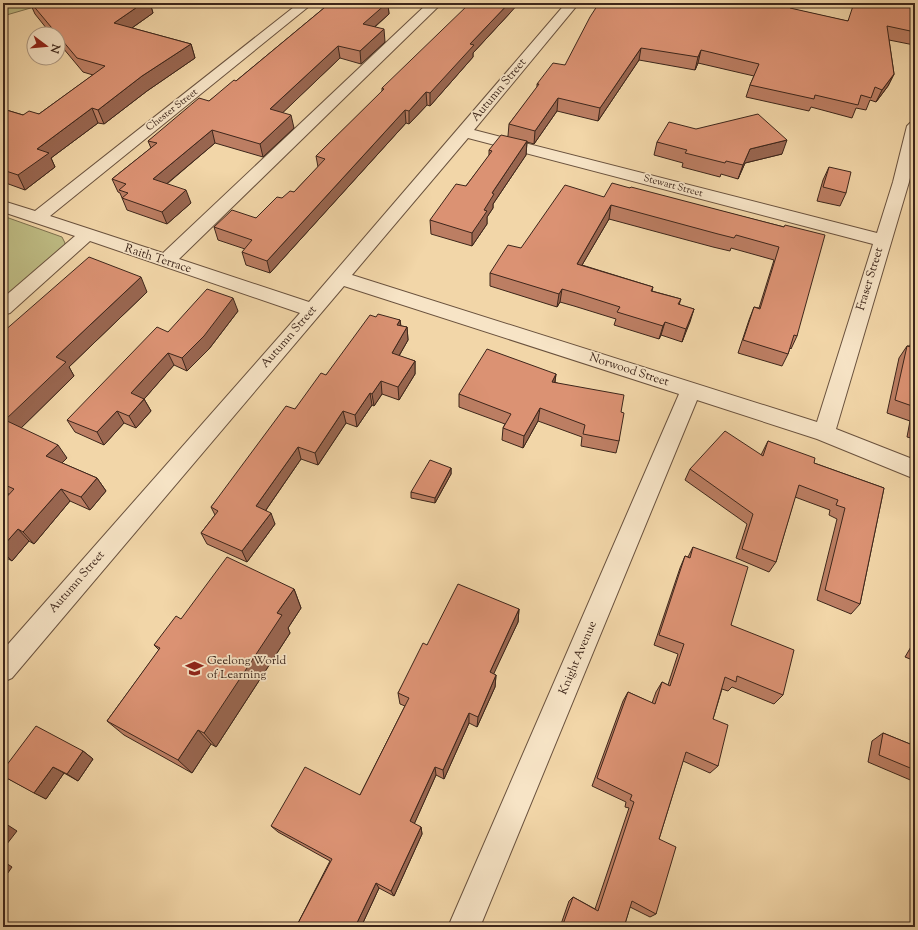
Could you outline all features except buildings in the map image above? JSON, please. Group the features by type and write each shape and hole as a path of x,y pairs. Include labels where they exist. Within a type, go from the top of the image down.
{"street":[{"name":"Chester Street","path":"37,218 307,3"},
{"path":"166,261 436,3"},
{"name":"Autumn Street","path":"3,669 313,310 573,3"},
{"name":"Fraser Street","path":"824,433 882,240 908,183 915,126"},
{"name":"Stewart Street","path":"464,132 882,240"},
{"name":"Raith Terrace","path":"3,206 313,310"},
{"path":"3,308 87,235"},
{"name":"Norwood Street","path":"340,278 824,433 915,470"},
{"name":"Knight Avenue","path":"464,927 691,390"}],"shaded area":[{"path":"3,3 48,3 3,16"},
{"path":"3,216 62,237 65,243 64,247 3,301"}],"place":[{"name":"Geelong World of Learning","path":"194,668"}]}
